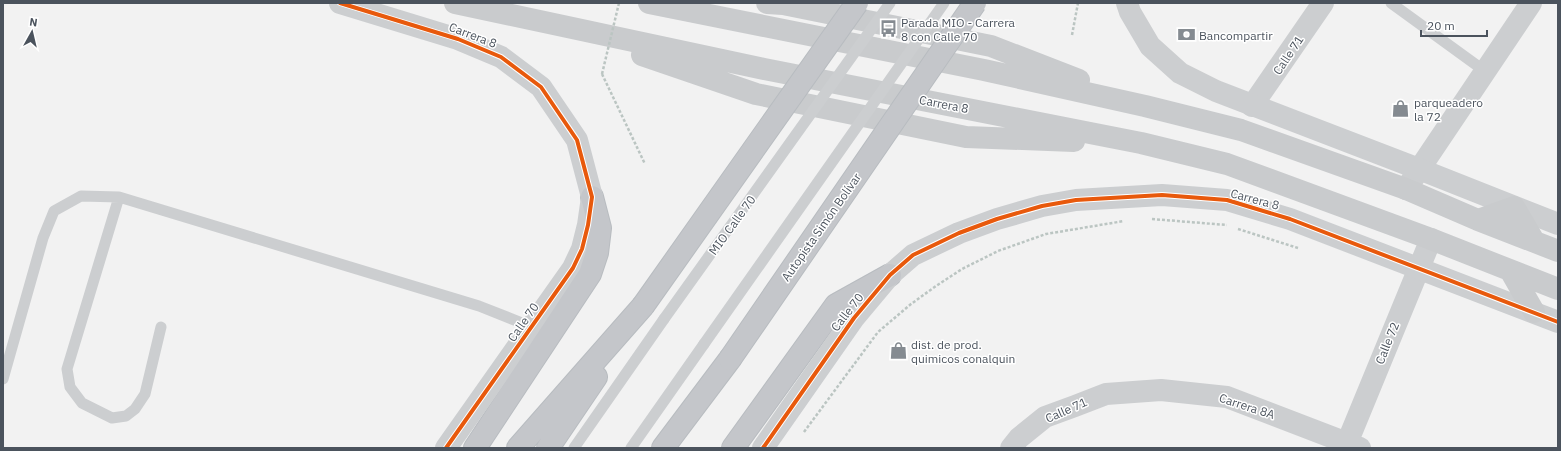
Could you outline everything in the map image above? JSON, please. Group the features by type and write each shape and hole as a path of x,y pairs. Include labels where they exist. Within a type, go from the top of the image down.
{"highway":[{"path":"548,448 643,306 857,3"},
{"name":"Autopista Simón Bolívar","path":"663,448 730,359 974,3"},
{"path":"475,448 590,274 597,253 600,228 592,197"},
{"path":"733,448 836,305 890,274"},
{"path":"518,448 643,306"},
{"path":"682,448 730,359"}],"main road":[{"name":"Carrera 8","path":"455,3 764,69 1140,143 1227,164 1431,239 1558,289"},
{"path":"649,3 984,70 1145,106 1241,130 1406,189 1478,220 1558,251"},
{"path":"768,3 783,4 990,46 1145,106"},
{"path":"1478,220 1514,207 1534,241"},
{"path":"1510,270 1534,312"}],"street":[{"name":"Carrera 8","path":"340,3 458,39 501,57 541,87 577,140 592,197"},
{"path":"1127,3 1130,12 1150,46 1180,74 1252,106 1419,168 1558,224"},
{"name":"Calle 71","path":"1252,106 1323,3"},
{"path":"1406,189 1531,3"},
{"name":"Carrera 8","path":"914,255 959,233 997,219 1042,206 1076,200 1162,195 1227,200 1290,219 1558,322"},
{"name":"Calle 70","path":"446,448 573,268 582,249 588,225 592,197"},
{"name":"Calle 72","path":"1351,446 1418,268 1431,239"},
{"name":"Calle 70","path":"763,448 854,318 890,274 914,255"},
{"name":"Carrera 8A","path":"1106,394 1161,390 1227,397 1351,446"},
{"name":"Calle 71","path":"1011,448 1019,438 1046,417 1106,394"}],"lane":[{"name":"MIO Calle 70","path":"574,448 664,319 890,3"},
{"path":"631,448 944,3"},
{"path":"1391,3 1486,72"},
{"path":"3,379 43,238 54,211 81,196 119,197 479,306 532,327"},
{"path":"119,197 67,370 70,387 82,403 112,418 126,416 135,409 145,394 161,327"}],"path":[{"path":"619,3 602,74 645,164"},
{"path":"1072,35 1078,3"},
{"path":"1148,219 1226,225 1305,250"},
{"path":"801,436 878,332 911,304 936,286 962,269 998,251 1046,234 1125,221"}],"cycle path":[{"path":"340,3 458,39 501,57 541,87 577,140 592,197 588,225 582,249 573,268 446,448"},
{"path":"763,448 854,318 890,275 913,255 959,233 997,219 1042,206 1076,200 1162,195 1227,200 1290,219 1558,322"}],"place":[{"name":"Parada MIO - Carrera 8 con Calle 70","path":"888,29"},
{"name":"Bancompartir","path":"1186,35"},
{"name":"parqueadero la 72","path":"1401,109"},
{"name":"dist. de prod. quimicos conalquin","path":"898,351"}]}
